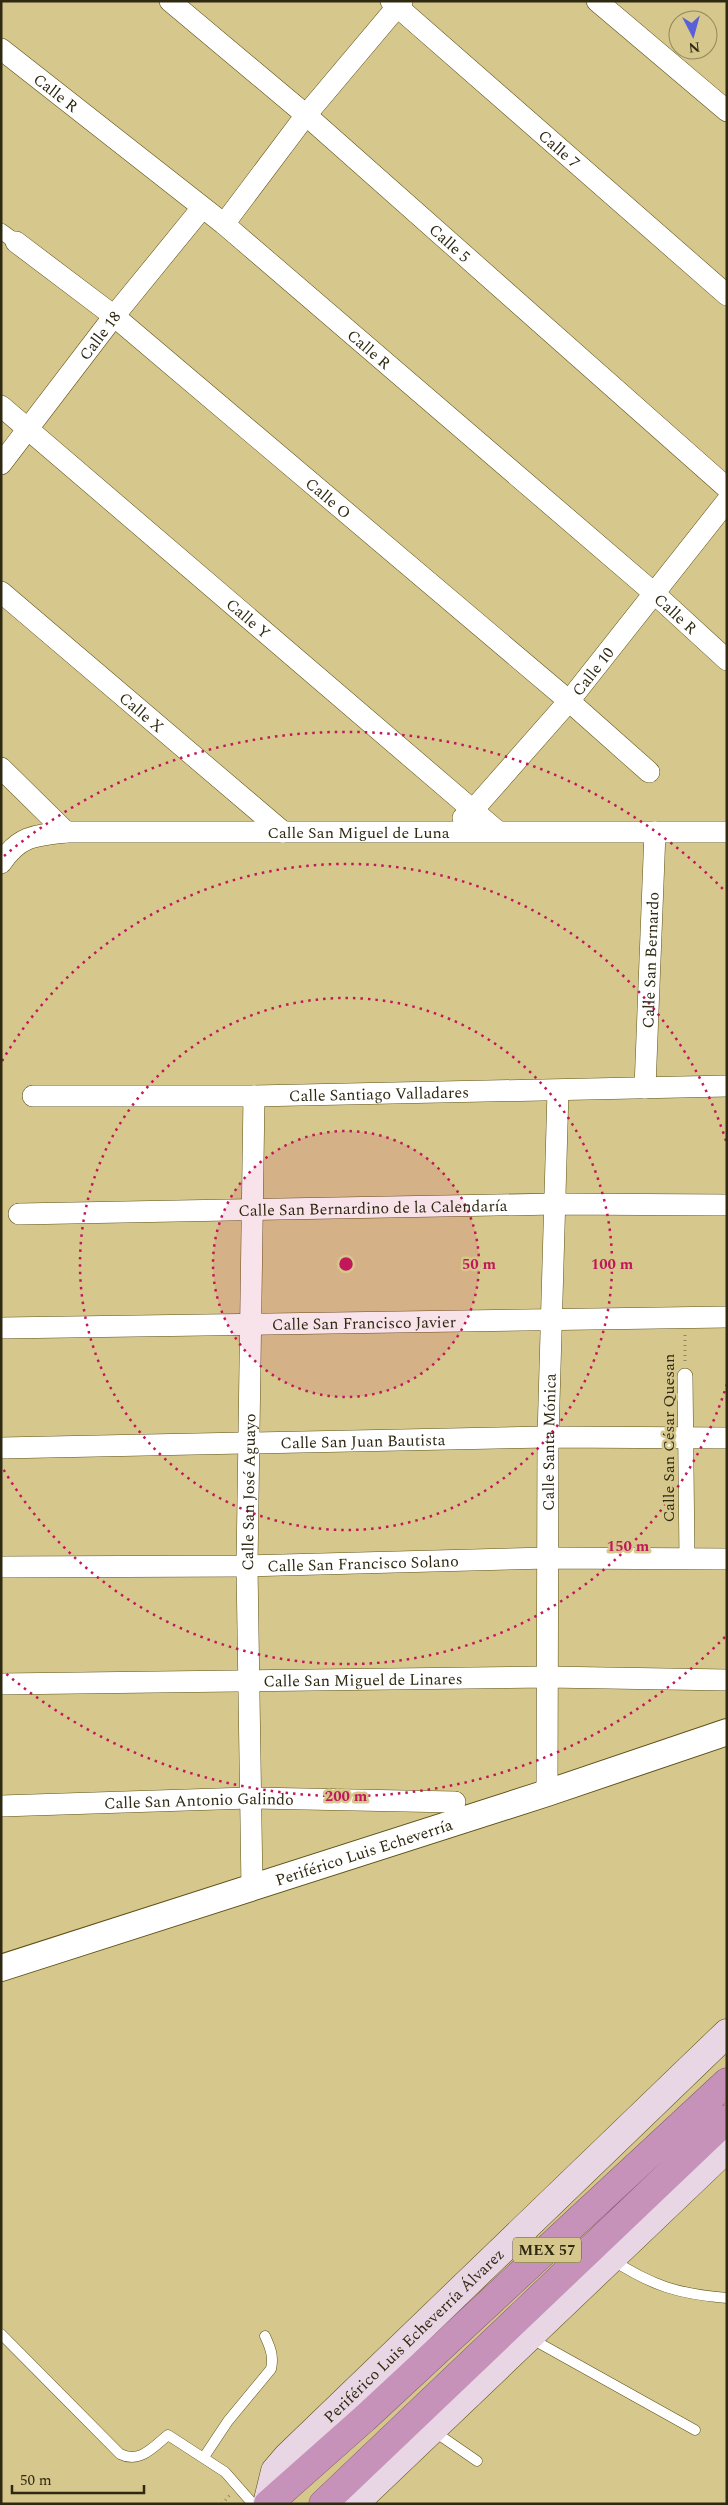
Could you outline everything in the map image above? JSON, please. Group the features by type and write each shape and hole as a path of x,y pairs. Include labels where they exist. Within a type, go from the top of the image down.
{"highway":[{"name":"Periférico Luis Echeverría Álvarez","path":"267,2504 365,2418 727,2082"},
{"name":"MEX 57","path":"323,2504 727,2119"}],"main road":[{"name":"Periférico Luis Echeverría Álvarez","path":"267,2504 275,2471 287,2458 727,2033"},
{"path":"354,2504 727,2148"}],"street":[{"name":"Calle 5","path":"170,1 306,114 727,488"},
{"path":"597,1 727,111"},
{"path":"224,224 306,114 397,3"},
{"name":"Calle 7","path":"397,3 727,295"},
{"name":"Calle R","path":"1,49 224,224 655,594 727,660"},
{"path":"1,63 33,76"},
{"name":"Calle 18","path":"1,464 114,316 202,208"},
{"name":"Calle O","path":"9,236 114,316 570,701 650,772"},
{"name":"Calle Y","path":"1,406 496,830"},
{"name":"Calle 10","path":"447,830 473,810 570,701 727,501"},
{"name":"Calle X","path":"1,592 283,832"},
{"path":"1,768 66,832"},
{"name":"Calle San Miguel de Luna","path":"1,863 12,847 25,840 42,834 66,832 447,830 727,832"},
{"name":"Calle San Bernardo","path":"645,1088 656,832"},
{"name":"Calle Santiago Valladares","path":"33,1096 254,1096 727,1086"},
{"name":"Calle Santa Mónica","path":"548,1793 548,1437 558,1091"},
{"name":"Calle San José Aguayo","path":"252,1887 249,1798 247,1566 254,1096"},
{"name":"Calle San Bernardino de la Calendaría","path":"18,1214 555,1204 727,1205"},
{"name":"Calle San Francisco Javier","path":"2,1328 727,1317"},
{"name":"Calle San César Quesan","path":"686,1376 687,1559"},
{"name":"Calle San Juan Bautista","path":"1,1448 548,1437 727,1438"},
{"name":"Calle San Francisco Solano","path":"1,1567 247,1566 549,1558 727,1559"},
{"name":"Calle San Miguel de Linares","path":"1,1684 547,1677 727,1680"},
{"name":"Periférico Luis Echeverría","path":"1,1968 548,1793 727,1732"},
{"name":"Calle San Antonio Galindo","path":"1,1806 249,1798 455,1802"}],"lane":[{"path":"611,2258 663,2287 689,2295 727,2298"},
{"path":"1,2334 120,2454 128,2458 143,2455 168,2435 204,2457 239,2486 253,2504"},
{"path":"204,2457 228,2421 271,2369 273,2361 265,2336"},
{"path":"528,2336 695,2430"},
{"path":"431,2429 477,2461"}],"path":[{"name":"Calle San César Quesan","path":"685,1317 686,1376"}]}
